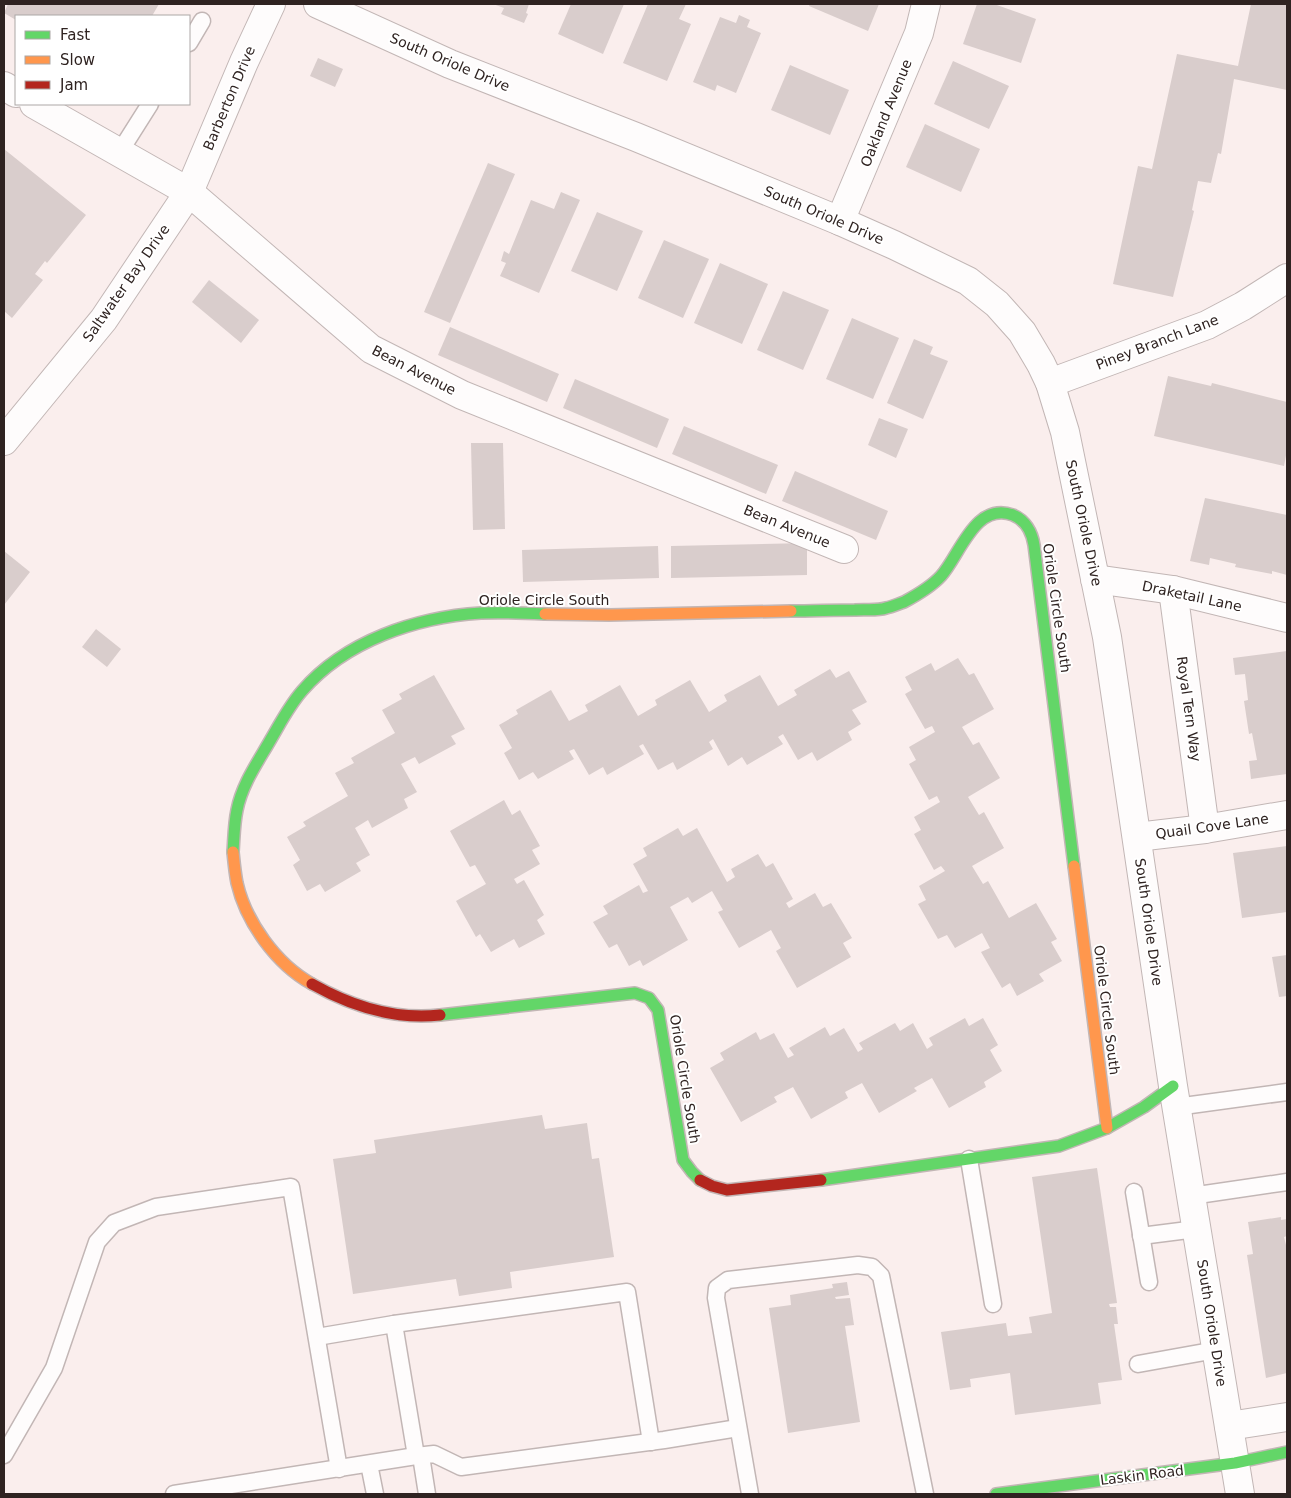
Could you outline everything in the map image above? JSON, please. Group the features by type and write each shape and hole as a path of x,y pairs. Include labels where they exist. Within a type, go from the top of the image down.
{"street":[{"name":"Barberton Drive","path":"188,192 244,62 272,4"},
{"name":"South Oriole Drive","path":"318,4 450,64 636,137 840,221 968,281 997,304 1022,332 1041,364 1050,384 1065,432 1107,637 1174,1097 1240,1494"},
{"name":"Oakland Avenue","path":"840,221 919,33 926,4"},
{"path":"4,86 15,92"},
{"name":"Bean Avenue","path":"36,105 188,192 370,350 462,395 844,549"},
{"name":"Saltwater Bay Drive","path":"4,441 104,319 188,192"},
{"name":"Piney Branch Lane","path":"1050,384 1207,325 1243,306 1287,278"},
{"name":"Oriole Circle South","path":"1107,1128 1037,567 1031,534 1025,523 1012,515 997,512 986,516 974,526 945,572 925,591 900,604 884,609 601,615 480,613 434,620 388,633 346,653 324,669 292,702 245,785 235,818 233,852 238,886 246,913 260,937 285,964 308,982 340,999 367,1009 405,1015 436,1015 635,992 649,998 658,1010 683,1160 693,1176 709,1186 727,1190 849,1177 1059,1146 1107,1128 1144,1107 1174,1097"},
{"name":"Draketail Lane","path":"1096,579 1173,590 1287,618"},
{"name":"Royal Tern Way","path":"1173,590 1206,828"},
{"name":"Quail Cove Lane","path":"1136,837 1287,815"},
{"path":"1229,1426 1287,1417"},
{"name":"Laskin Road","path":"996,1494 1235,1463 1287,1452"}],"lane":[{"path":"190,41 202,21"},
{"path":"119,153 149,105"},
{"path":"1174,1097 1287,1092"},
{"path":"969,1159 993,1304"},
{"path":"1190,1196 1287,1182"},
{"path":"4,1454 54,1368 97,1242 114,1223 156,1207 291,1187 339,1469"},
{"path":"1134,1192 1149,1282"},
{"path":"1141,1236 1196,1229"},
{"path":"750,1494 716,1298 717,1288 728,1280 858,1265 872,1267 881,1276 925,1494"},
{"path":"317,1337 394,1324 627,1292 651,1442"},
{"path":"394,1324 427,1494"},
{"path":"1138,1364 1216,1350"},
{"path":"174,1494 434,1454 461,1467 651,1442 738,1428"},
{"path":"369,1464 375,1494"}],"building":[{"path":"8,4 159,4 153,15 15,15 15,19 4,13"},
{"path":"493,4 529,4 526,13 528,14 524,23 501,14 504,8"},
{"path":"571,4 624,4 603,54 558,34"},
{"path":"648,4 686,4 679,19 691,24 667,81 623,63"},
{"path":"810,4 879,4 868,31 809,6"},
{"path":"977,4 994,4 1036,19 1021,63 963,44"},
{"path":"1251,4 1287,4 1287,90 1234,79 1221,154 1218,153 1211,183 1198,181 1192,210 1194,211 1173,297 1113,284 1138,166 1152,169 1177,54 1238,66"},
{"path":"739,15 750,20 747,27 761,33 736,93 717,85 715,91 693,82 720,17 736,23"},
{"path":"318,58 343,69 335,87 310,76"},
{"path":"953,61 1009,86 989,129 934,104"},
{"path":"790,65 849,90 830,135 771,110"},
{"path":"925,124 980,149 961,192 906,167"},
{"path":"4,149 86,215 47,263 45,261 35,274 43,280 12,318 4,311"},
{"path":"488,163 515,174 450,323 424,312"},
{"path":"561,192 580,200 539,293 500,276 506,263 501,261 504,251 509,254 531,200 554,209"},
{"path":"597,212 643,231 617,291 571,271"},
{"path":"664,240 709,259 683,318 638,298"},
{"path":"720,263 768,284 742,344 694,323"},
{"path":"209,280 259,320 241,343 192,302"},
{"path":"783,291 829,310 803,370 757,350"},
{"path":"852,318 899,338 873,399 826,379"},
{"path":"450,327 559,374 547,402 438,355"},
{"path":"914,339 933,347 930,354 948,361 923,419 887,403"},
{"path":"1168,376 1211,386 1212,383 1287,402 1287,450 1284,466 1154,436"},
{"path":"575,379 669,419 657,448 563,408"},
{"path":"879,418 908,429 896,458 868,445"},
{"path":"684,426 778,465 766,494 672,454"},
{"path":"471,443 503,443 505,529 473,530"},
{"path":"795,471 888,511 876,540 782,501"},
{"path":"1205,498 1287,515 1287,575 1272,571 1272,574 1235,567 1236,564 1210,558 1209,565 1190,561"},
{"path":"807,543 807,575 671,578 671,546"},
{"path":"658,546 659,578 523,582 522,550"},
{"path":"4,551 30,572 4,605"},
{"path":"96,629 121,649 107,667 82,647"},
{"path":"1287,651 1287,774 1251,779 1249,761 1257,760 1252,733 1249,734 1244,701 1248,700 1245,674 1235,675 1233,658"},
{"path":"958,658 969,675 974,673 994,709 962,727 973,745 979,742 1000,778 968,797 979,815 984,812 1004,848 972,866 983,884 988,881 1009,918 1036,903 1057,939 1051,942 1062,961 1039,974 1044,981 1017,996 1010,983 1002,988 981,952 990,948 982,933 955,948 947,935 938,939 918,904 926,900 919,886 945,871 941,866 934,870 914,834 921,830 914,817 940,802 937,796 929,800 909,764 916,760 909,747 935,732 932,726 925,729 905,694 912,690 905,677 931,663 935,671"},
{"path":"830,669 836,678 849,671 867,702 852,710 861,724 848,732 852,740 817,761 812,752 798,760 783,734 778,737 783,744 747,765 742,757 728,766 713,739 709,742 713,749 677,770 673,762 658,770 643,744 639,746 644,754 607,775 603,767 589,775 574,749 569,751 574,759 538,779 533,772 519,780 504,753 512,748 499,725 518,714 516,710 551,690 569,721 588,711 585,705 620,685 638,716 657,705 655,700 690,680 709,712 727,701 724,695 760,675 778,706 797,695 794,690"},
{"path":"434,675 465,729 451,736 456,744 419,764 415,757 401,764 417,792 404,799 408,808 372,828 368,820 355,828 370,855 356,863 361,871 325,892 320,884 307,891 293,865 300,860 287,837 306,826 303,822 348,796 335,773 354,763 351,758 395,733 382,710 402,699 399,694"},
{"path":"504,800 512,815 520,810 540,846 532,850 540,864 514,879 517,884 524,880 544,915 537,920 545,934 519,948 514,939 491,952 480,934 476,937 456,901 486,884 475,865 470,867 450,831"},
{"path":"678,828 683,836 697,828 727,882 735,877 731,869 758,854 766,867 773,863 793,899 786,903 789,908 815,893 823,907 831,903 852,938 843,943 851,957 797,988 776,951 781,948 771,930 739,948 718,912 723,910 712,891 692,903 688,897 670,907 688,940 643,966 640,960 629,966 617,944 609,948 593,922 608,914 603,906 639,885 643,893 648,891 633,864 647,856 643,848"},
{"path":"1287,846 1287,912 1242,918 1233,853"},
{"path":"1287,955 1287,996 1279,997 1272,957"},
{"path":"965,1018 969,1026 983,1018 998,1045 990,1050 1002,1071 984,1082 986,1087 949,1108 932,1078 914,1088 917,1091 879,1113 862,1083 845,1092 848,1098 811,1119 793,1087 774,1097 777,1102 741,1122 710,1068 724,1060 720,1053 756,1032 760,1040 774,1033 788,1058 794,1055 789,1048 825,1027 830,1036 844,1028 858,1052 863,1049 859,1043 895,1023 900,1031 913,1023 927,1049 933,1045 929,1038"},
{"path":"542,1115 545,1129 587,1123 592,1159 599,1158 614,1257 510,1272 512,1288 459,1296 456,1279 353,1294 333,1159 376,1153 374,1140"},
{"path":"1097,1168 1117,1303 1109,1304 1110,1307 1116,1307 1118,1324 1114,1324 1122,1380 1098,1383 1101,1404 1015,1415 1010,1373 970,1379 971,1387 950,1390 941,1332 1006,1323 1008,1336 1032,1333 1029,1317 1052,1313 1032,1177"},
{"path":"1281,1217 1281,1220 1287,1219 1287,1236 1284,1237 1287,1249 1287,1373 1266,1378 1247,1255 1253,1254 1248,1222"},
{"path":"847,1282 849,1295 835,1297 836,1299 850,1298 854,1325 845,1326 860,1422 788,1433 769,1308 791,1305 790,1295 833,1288 832,1284"}],"traffic: fast":[{"path":"791,611 879,609 904,602 919,594 941,576 970,532 988,516 1000,513 1013,515 1021,520 1030,531 1034,545 1074,866"},
{"path":"233,852 239,800 251,773 285,714 297,697 319,673 360,645 407,626 456,615 481,613 545,614"},
{"path":"440,1015 635,993 649,998 658,1010 683,1160 700,1180"},
{"path":"821,1180 1059,1146 1107,1128 1144,1107 1173,1086"},
{"path":"996,1494 1235,1463 1287,1452"}],"traffic: slow":[{"path":"545,614 609,615 791,611"},
{"path":"233,852 236,879 241,898 255,927 275,954 299,976 312,984"},
{"path":"1074,866 1107,1128"}],"traffic: jam":[{"path":"312,984 342,999 374,1010 406,1015 440,1015"},
{"path":"700,1180 727,1190 821,1180"}]}
